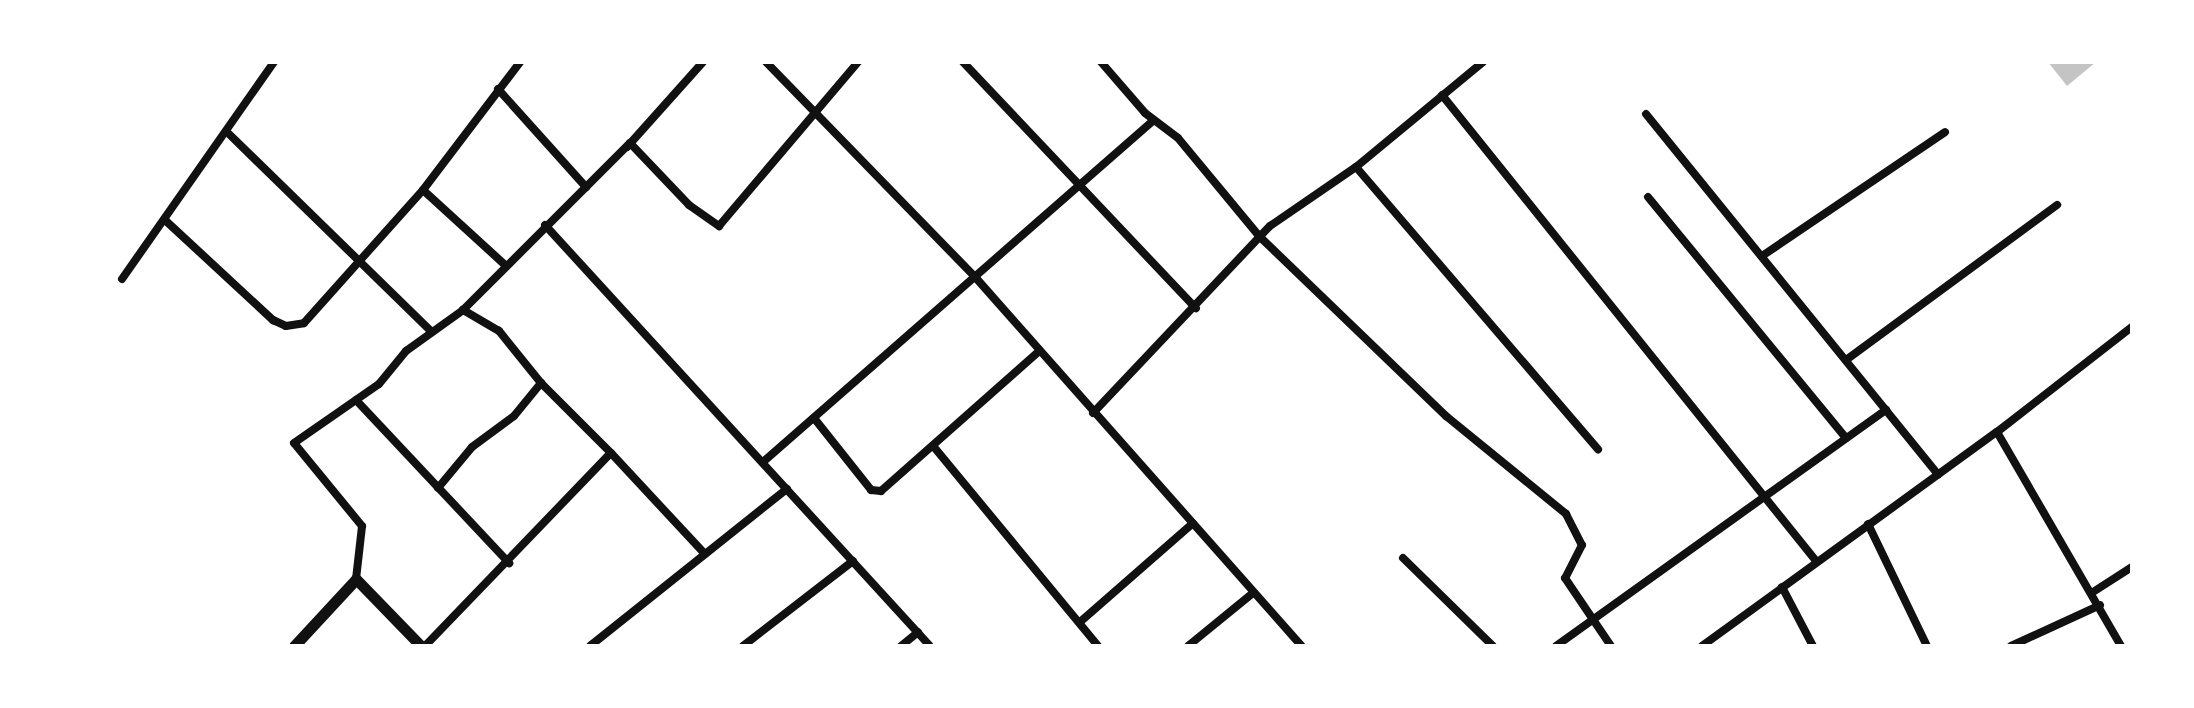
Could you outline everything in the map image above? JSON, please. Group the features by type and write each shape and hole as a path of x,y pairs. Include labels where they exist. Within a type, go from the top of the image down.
{"street":[{"path":"122,279 228,133 274,62"},
{"path":"166,221 273,320 286,326 304,323 423,190 520,62"},
{"path":"294,646 356,579 362,526 294,443 356,400 432,332 463,310 504,264 626,147 703,62"},
{"path":"766,62 976,278 1302,646"},
{"path":"626,147 630,143 689,205 719,226 858,62"},
{"path":"963,62 1196,308"},
{"path":"1101,62 1154,120 1178,138 1259,236 1446,416 1566,514 1582,545 1565,578 1611,646"},
{"path":"1093,413 1196,308 1211,283 1259,236 1356,167 1483,62"},
{"path":"498,89 586,187"},
{"path":"1442,95 1816,561"},
{"path":"1646,114 1938,474"},
{"path":"763,462 1082,188 1154,120"},
{"path":"1762,256 1945,132"},
{"path":"228,133 432,332"},
{"path":"1356,167 1598,449"},
{"path":"423,190 504,264"},
{"path":"1648,197 1846,438"},
{"path":"1846,360 2057,205"},
{"path":"545,225 930,646"},
{"path":"463,310 499,331 541,383 705,554"},
{"path":"1707,644 1816,561 1997,432 2132,327"},
{"path":"814,418 876,492 887,489 1039,351"},
{"path":"438,488 472,447 514,416 541,383"},
{"path":"356,400 509,563"},
{"path":"1556,646 1767,500 1886,410"},
{"path":"1997,432 2093,592 2121,646"},
{"path":"934,447 1098,646"},
{"path":"356,579 423,646 509,563 611,453"},
{"path":"595,645 787,489"},
{"path":"1080,622 1193,523"},
{"path":"1868,524 1927,646"},
{"path":"1403,558 1493,646"},
{"path":"743,646 853,561"},
{"path":"2093,592 2132,567"},
{"path":"1782,587 1813,646"},
{"path":"1188,646 1253,593"},
{"path":"2011,646 2100,605"},
{"path":"901,646 918,632"}],"building":[{"path":"2048,62 2096,62 2067,86"}]}
